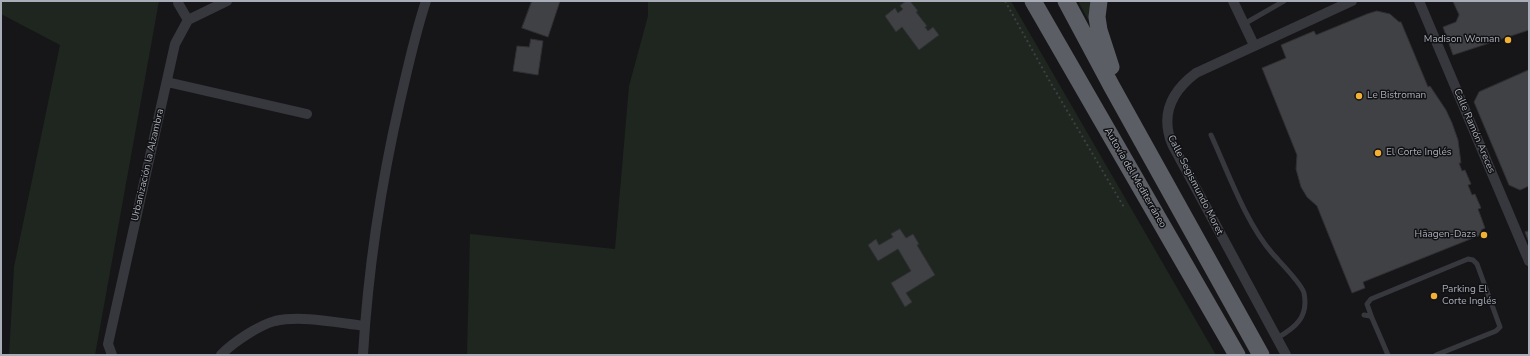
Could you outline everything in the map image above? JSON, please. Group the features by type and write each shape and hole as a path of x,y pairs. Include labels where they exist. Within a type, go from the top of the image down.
{"highway":[{"name":"Autovía del Mediterráneo","path":"1033,1 1237,355"},
{"path":"1066,1 1112,87 1261,355"},
{"path":"1099,1 1097,17 1099,30 1111,64 1112,87"}],"street":[{"path":"178,1 188,20 227,1"},
{"path":"363,355 374,243 387,158 415,36 426,1"},
{"path":"1232,1 1254,45 1352,1"},
{"name":"Calle Ramón Areces","path":"1419,1 1529,261"},
{"name":"Urbanización la Alzambra","path":"112,355 108,344 167,82 176,44 188,20"},
{"name":"Calle Segismundo Moret","path":"1254,45 1196,72 1185,81 1178,89 1172,100 1168,112 1167,130 1179,158 1286,355"},
{"path":"167,82 307,114"},
{"path":"221,355 228,347 251,332 275,321 300,319 365,326"}],"lane":[{"path":"1244,24 1284,1"},
{"path":"1211,134 1246,212 1261,241 1304,292 1305,307 1299,322 1292,330 1277,338"},
{"path":"1388,355 1367,304 1371,299 1468,259 1473,260 1476,264 1500,327 1496,331 1436,355"},
{"path":"1364,314 1372,318"}],"path":[{"path":"1005,1 1048,80 1125,210"}],"shaded area":[{"path":"1,1 159,1 95,355 9,355 14,267 60,45 1,14"},
{"path":"648,1 1011,1 1216,355 467,355 470,234 615,249 629,86 648,16"},
{"path":"1078,1 1095,1 1092,27"}],"building":[{"path":"532,1 560,1 548,37 522,28"},
{"path":"906,1 910,1 918,11 916,12 927,26 925,27 928,31 933,27 939,35 919,50 902,27 896,32 885,16 895,8 898,13 903,9 900,6"},
{"path":"1453,1 1529,1 1529,30 1453,55 1443,27 1456,22 1459,15"},
{"name":"El Corte Inglés","path":"1377,11 1390,14 1401,22 1428,87 1430,86 1446,110 1458,140 1461,163 1459,163 1462,171 1465,170 1471,184 1468,185 1472,195 1475,194 1481,208 1478,209 1485,228 1481,230 1483,234 1363,282 1365,288 1352,293 1317,206 1307,197 1301,187 1296,169 1297,155 1262,68 1286,58 1281,45 1314,31 1316,35"},
{"path":"531,39 543,41 538,75 513,71 517,46 529,47"},
{"path":"1529,70 1529,186 1520,190 1509,185 1474,102 1479,92"},
{"path":"900,229 906,238 913,234 919,244 917,245 935,275 906,293 912,302 905,307 891,283 911,271 898,249 878,261 868,245 876,239 879,245 893,237 891,234"},
{"path":"1529,231 1529,239 1528,240 1525,232"}],"place":[{"name":"Madison Woman","path":"1508,40"},
{"name":"Le Bistroman","path":"1359,96"},
{"name":"El Corte Inglés","path":"1378,153"},
{"name":"Häagen-Dazs","path":"1484,235"},
{"name":"Parking El Corte Inglés","path":"1434,296"}]}
